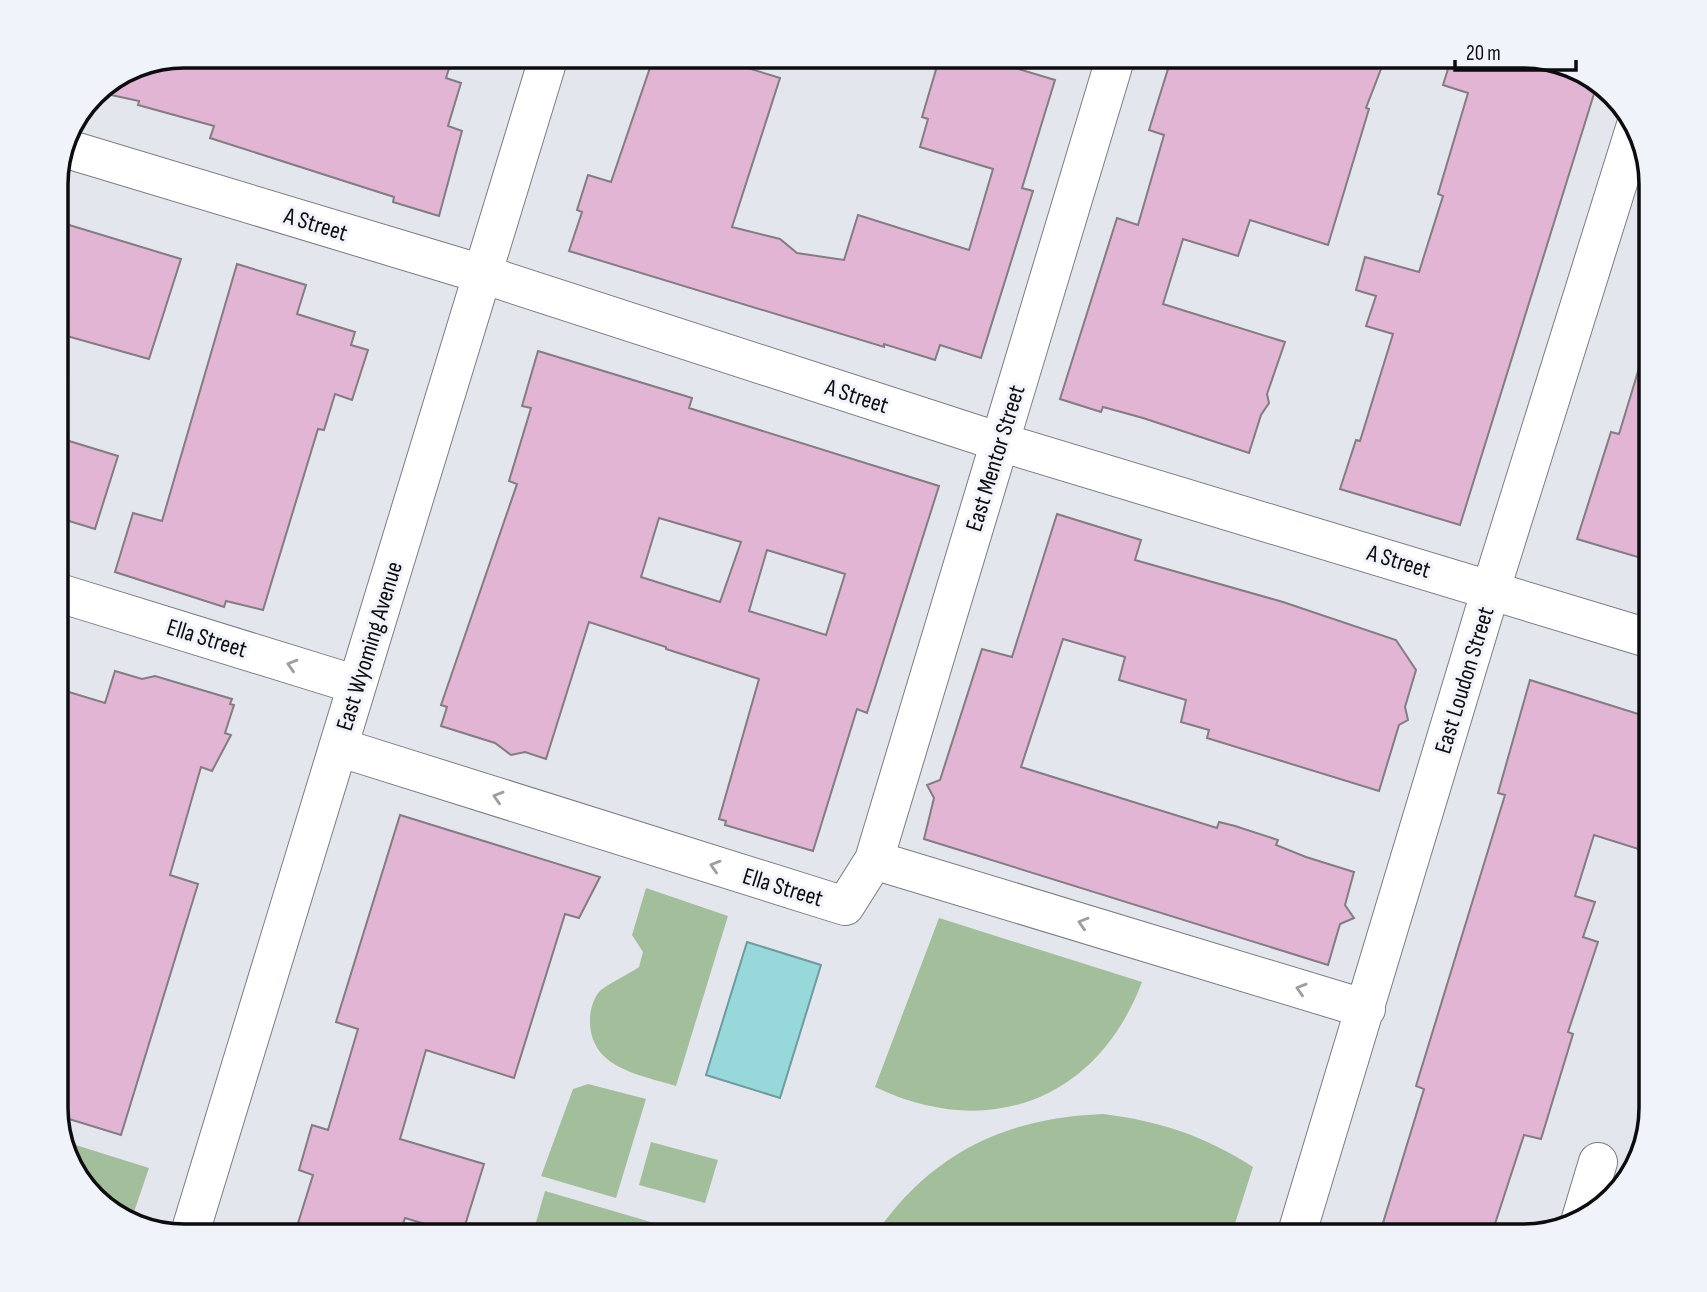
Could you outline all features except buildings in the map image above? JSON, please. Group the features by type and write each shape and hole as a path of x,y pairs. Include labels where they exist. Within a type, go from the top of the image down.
{"street":[{"name":"East Wyoming Avenue","path":"193,1224 545,68"},
{"name":"East Mentor Street","path":"874,860 1112,68"},
{"name":"East Loudon Street","path":"1300,1224 1491,589 1631,142"},
{"name":"A Street","path":"73,151 482,274 1000,442 1639,635"},
{"name":"Ella Street","path":"68,596 357,685"},
{"name":"Ella Street","path":"338,747 845,906 874,860"},
{"path":"874,860 1366,1009"},
{"path":"1585,1205 1598,1162"}],"green space":[{"path":"646,888 728,916 676,1086 618,1066 607,1059 592,1035 590,1019 594,999 601,990 639,967 643,952 632,935"},
{"path":"939,918 1142,982 1122,1023 1097,1056 1068,1082 1034,1099 997,1109 958,1110 917,1103 875,1087"},
{"path":"588,1084 646,1099 616,1198 541,1176 573,1089"},
{"path":"1103,1114 1163,1126 1199,1138 1253,1167 1235,1224 883,1224 920,1182 973,1145 1002,1132 1067,1117"},
{"path":"651,1142 718,1160 705,1203 639,1185"},
{"path":"74,1144 149,1168 134,1212 113,1200 97,1184 84,1166"},
{"path":"545,1191 658,1224 535,1224"}],"water":[{"path":"747,942 821,965 780,1098 706,1075"}]}
